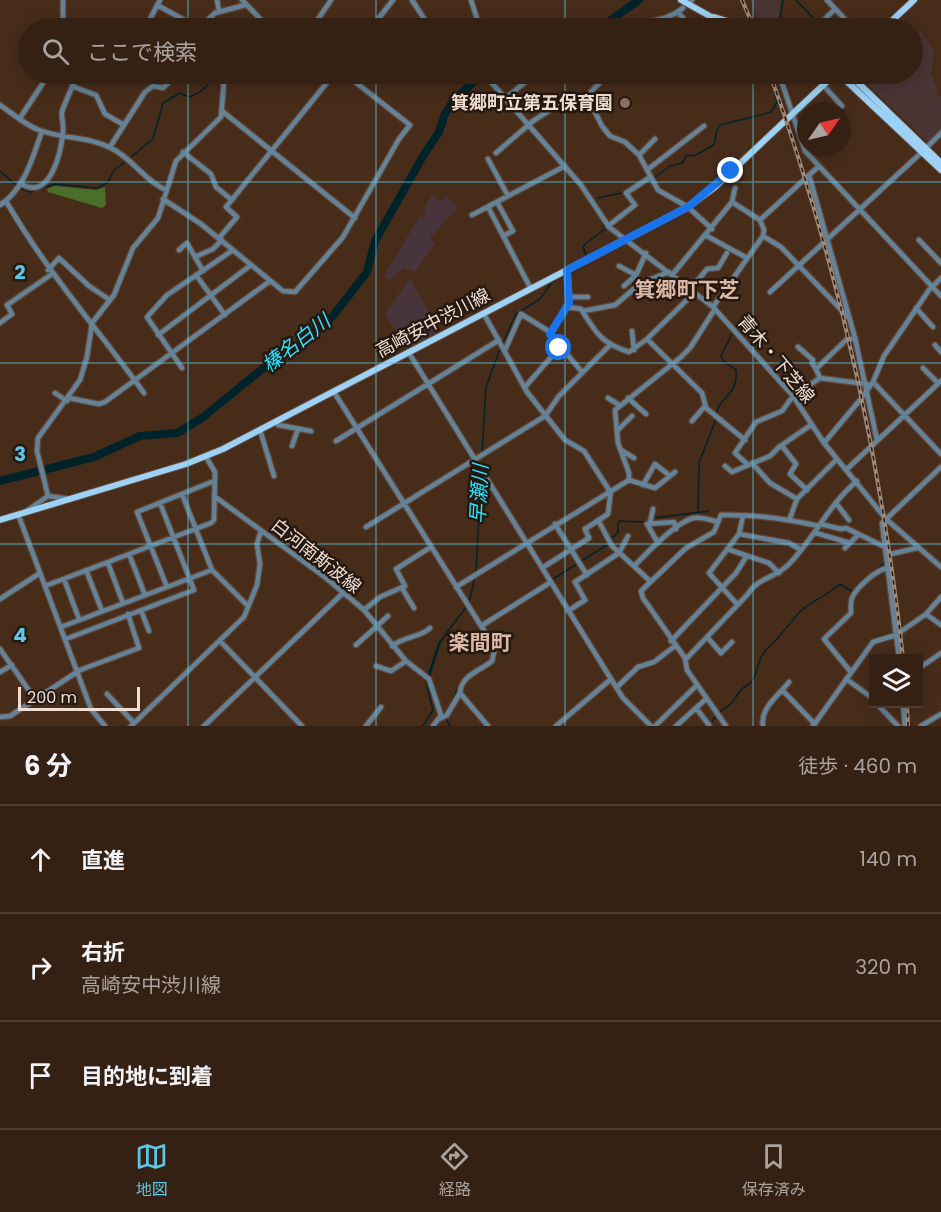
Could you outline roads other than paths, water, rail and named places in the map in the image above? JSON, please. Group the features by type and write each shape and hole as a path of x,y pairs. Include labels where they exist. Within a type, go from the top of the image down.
{"main road":[{"path":"681,0 712,18"},
{"path":"895,18 914,0"},
{"path":"700,12 719,18"},
{"path":"848,84 941,163"},
{"path":"859,84 941,170"},
{"name":"高崎安中渋川線","path":"0,520 206,457 688,207 715,187 823,85"}],"street":[{"path":"63,0 63,18"},
{"path":"150,18 160,0"},
{"path":"217,0 219,11"},
{"path":"319,18 331,0"},
{"path":"379,18 393,0"},
{"path":"412,0 424,18"},
{"path":"471,0 476,18"},
{"path":"826,0 844,18"},
{"path":"208,18 243,2 259,18"},
{"path":"157,5 181,18"},
{"path":"670,18 682,8"},
{"path":"826,18 835,9"},
{"path":"678,12 683,18"},
{"path":"20,118 42,84"},
{"path":"18,185 33,189 48,181 62,135 62,111 75,84"},
{"path":"110,147 145,92 153,86 163,88 167,84"},
{"path":"48,494 38,453 40,435 68,400 84,370 92,323 117,289 126,259 153,228 176,161 183,152 216,124 222,111 224,84"},
{"path":"195,257 213,249 237,217 226,207 326,84"},
{"path":"164,199 220,239 283,291 295,292 338,244 399,139 410,125 358,84"},
{"name":"青木・下芝線","path":"493,84 591,197 608,226 646,253 691,292 714,308 793,396 824,443 886,519 941,567"},
{"path":"504,96 521,84"},
{"path":"496,153 529,124 553,108 587,96 598,84"},
{"path":"782,84 803,148 941,297"},
{"path":"823,85 838,102"},
{"path":"74,87 96,95 105,114 124,125"},
{"path":"587,96 607,132 625,142 639,155 658,190 688,207 712,229"},
{"path":"0,105 42,131 93,139 110,147 128,157 156,184 166,190"},
{"path":"222,111 355,218"},
{"path":"647,170 704,126"},
{"path":"0,205 18,185 30,165 42,131"},
{"path":"770,292 941,134"},
{"path":"639,155 655,139"},
{"path":"183,152 211,174 216,187 232,200"},
{"path":"488,159 508,196"},
{"path":"472,216 565,166"},
{"path":"760,220 819,166"},
{"path":"809,175 829,237 849,318 869,385 877,440"},
{"path":"608,226 635,205 626,193 651,180"},
{"path":"568,307 582,311 615,305 641,283 671,273 707,236 732,202 735,188"},
{"path":"6,201 50,272 92,323 144,393"},
{"path":"497,201 513,231 503,236"},
{"path":"629,480 630,473 621,450 615,410 672,366 690,348 763,236 764,230 760,220 732,202"},
{"path":"488,207 531,289"},
{"path":"707,236 747,258"},
{"path":"763,236 781,247 849,318"},
{"path":"919,240 941,263"},
{"path":"179,250 187,243 203,271"},
{"path":"182,368 147,318 164,297 233,250"},
{"path":"624,286 636,275 646,253"},
{"path":"582,311 589,324 609,345 629,352 648,339 691,292 707,269 718,268 727,253"},
{"path":"0,323 12,314 7,305 50,272 59,258 89,286 110,300"},
{"path":"158,334 251,265"},
{"path":"619,266 636,275"},
{"path":"550,332 568,307 570,297 567,270"},
{"path":"196,275 225,315"},
{"path":"824,443 869,385 884,356 932,287 941,278"},
{"path":"55,393 68,400 101,404 270,281"},
{"path":"570,297 588,297"},
{"path":"916,309 933,327"},
{"path":"484,314 525,387 545,416 565,440 584,451 610,490 609,512 585,529 589,538 542,568"},
{"path":"504,350 521,314 550,332 559,348 582,372"},
{"path":"632,331 634,350"},
{"path":"816,369 846,340 855,338"},
{"path":"648,339 672,366 702,393 705,406 745,440"},
{"path":"336,441 499,341"},
{"path":"366,527 545,416 582,372 609,345"},
{"path":"935,345 941,352"},
{"path":"798,347 813,360 812,363 820,378"},
{"path":"525,387 559,348"},
{"path":"409,353 624,698 653,726 697,685"},
{"path":"847,469 940,382 923,368"},
{"path":"797,499 770,483 735,453 756,422 782,411 793,396 820,378 869,385 904,416 941,454"},
{"path":"334,392 495,648 495,655 490,663 475,671 461,684 460,693 447,716 438,719 433,726"},
{"path":"608,398 619,405"},
{"path":"628,398 646,414"},
{"path":"692,421 705,406"},
{"path":"617,431 632,416"},
{"path":"276,422 311,431"},
{"path":"725,466 732,472 770,456 811,425"},
{"path":"292,446 298,429"},
{"path":"260,430 274,476"},
{"path":"782,446 796,464 790,474 807,490"},
{"path":"621,450 634,458"},
{"path":"45,586 213,522 214,468 206,457"},
{"path":"789,518 797,499 837,459"},
{"path":"643,485 655,464 670,477"},
{"path":"898,654 882,523 941,467"},
{"path":"456,587 629,480 655,489 675,472"},
{"path":"686,659 756,583 779,573 816,533 836,503 857,481"},
{"path":"167,587 137,512 214,482"},
{"path":"70,499 48,494 21,513 40,573 92,712 105,726"},
{"path":"182,494 212,570 248,606"},
{"name":"白河南斯波線","path":"214,496 364,610 392,646 426,677 440,712 438,719"},
{"path":"66,639 194,590 160,503"},
{"path":"836,503 849,520"},
{"path":"653,509 650,522 646,525 658,543"},
{"path":"726,726 687,670 686,659 640,595 649,580 686,548 707,537 721,515 789,518 841,529 846,528 857,536 885,547"},
{"path":"736,603 722,589 710,571 739,534 743,516"},
{"path":"634,566 658,543 694,518 718,522"},
{"path":"598,520 612,546 649,580"},
{"path":"650,522 674,522 676,529"},
{"path":"555,524 587,574"},
{"path":"107,694 132,725 244,617 257,585 260,564 257,543 261,531"},
{"path":"816,533 850,543"},
{"path":"739,534 789,543 801,550"},
{"path":"568,611 585,600 575,582 620,553 628,536"},
{"path":"844,548 857,536"},
{"path":"364,610 380,597 402,588 405,585 396,569 431,547"},
{"path":"886,555 917,548"},
{"path":"728,549 769,563 779,573"},
{"path":"129,554 145,595"},
{"path":"671,641 722,589 746,557"},
{"path":"108,563 123,603"},
{"path":"850,671 824,639 851,613 854,594 881,569 888,568"},
{"path":"86,570 102,611"},
{"path":"61,627 212,570"},
{"path":"0,599 40,573"},
{"path":"64,579 79,620"},
{"path":"481,626 551,582"},
{"path":"402,588 414,608"},
{"path":"204,726 343,593"},
{"path":"783,691 814,725 850,671 875,640 896,635 926,614 941,597"},
{"path":"141,610 149,631"},
{"path":"0,717 10,716 78,671 139,648 128,614"},
{"path":"926,614 941,625"},
{"path":"356,645 388,616"},
{"path":"392,646 402,638 425,633 430,628"},
{"path":"707,637 722,653 732,642"},
{"path":"220,641 302,726"},
{"path":"617,687 638,667 654,662 675,646"},
{"path":"0,649 36,699"},
{"path":"923,666 941,653"},
{"path":"376,666 391,671 406,661"},
{"path":"0,672 12,665"},
{"path":"556,726 611,679"},
{"path":"846,679 869,696"},
{"path":"763,726 761,718 764,711 789,682"},
{"path":"460,693 488,726"},
{"path":"676,726 706,699"},
{"path":"366,726 381,707"},
{"path":"696,708 709,725"},
{"path":"882,708 898,726"},
{"path":"903,708 904,726"},
{"path":"921,726 941,714"}],"waterway":[{"path":"322,10 327,0"},
{"name":"榛名白川","path":"614,18 639,0"},
{"name":"早瀬川","path":"780,18 783,0"},
{"path":"796,0 813,18"},
{"path":"130,158 153,139 163,103 180,93 189,97 208,84"},
{"name":"榛名白川","path":"0,481 94,457 140,436 177,433 202,418 267,365 303,342 332,317 367,272 375,241 439,132 445,114 453,101 471,84"},
{"name":"早瀬川","path":"654,178 670,166 682,163 687,155 694,156 714,145 719,126 771,112 777,102 775,92"},
{"path":"20,188 30,192 55,184 97,188 108,182 114,170 126,161"},
{"path":"0,171 16,185"},
{"name":"早瀬川","path":"639,187 650,181"},
{"name":"早瀬川","path":"597,198 626,192"},
{"name":"早瀬川","path":"586,255 583,247 585,244 605,229 600,217"},
{"name":"早瀬川","path":"571,272 589,262"},
{"name":"早瀬川","path":"502,345 516,314 540,299 552,282 565,275"},
{"path":"716,415 736,379 736,370 723,361 721,356 733,332"},
{"name":"早瀬川","path":"482,453 486,387 500,349"},
{"path":"698,513 699,463 716,419"},
{"name":"早瀬川","path":"476,573 481,472"},
{"path":"654,518 709,511"},
{"path":"612,538 618,532 620,521 643,522"},
{"path":"581,561 609,544"},
{"path":"876,570 884,563"},
{"path":"553,579 577,564"},
{"name":"早瀬川","path":"469,602 475,577"},
{"path":"482,622 547,582"},
{"path":"719,712 730,705 742,689 751,682 765,651 802,610 840,584 853,592"},
{"name":"早瀬川","path":"423,726 433,710 426,682 439,643 467,606"},
{"name":"早瀬川","path":"431,680 430,675 440,643 446,634"},
{"path":"487,668 497,655"},
{"path":"451,704 458,688"},
{"path":"711,724 715,717"},
{"path":"446,718 450,726"}],"railway":[{"path":"742,0 750,18"},
{"path":"773,84 816,217 854,362 882,509 903,654"},
{"path":"907,708 908,726"}],"place":[{"name":"箕郷町立第五保育園","path":"625,103"}],"district":[{"name":"箕郷町下芝","path":"687,290"},
{"name":"楽間町","path":"480,643"}]}
